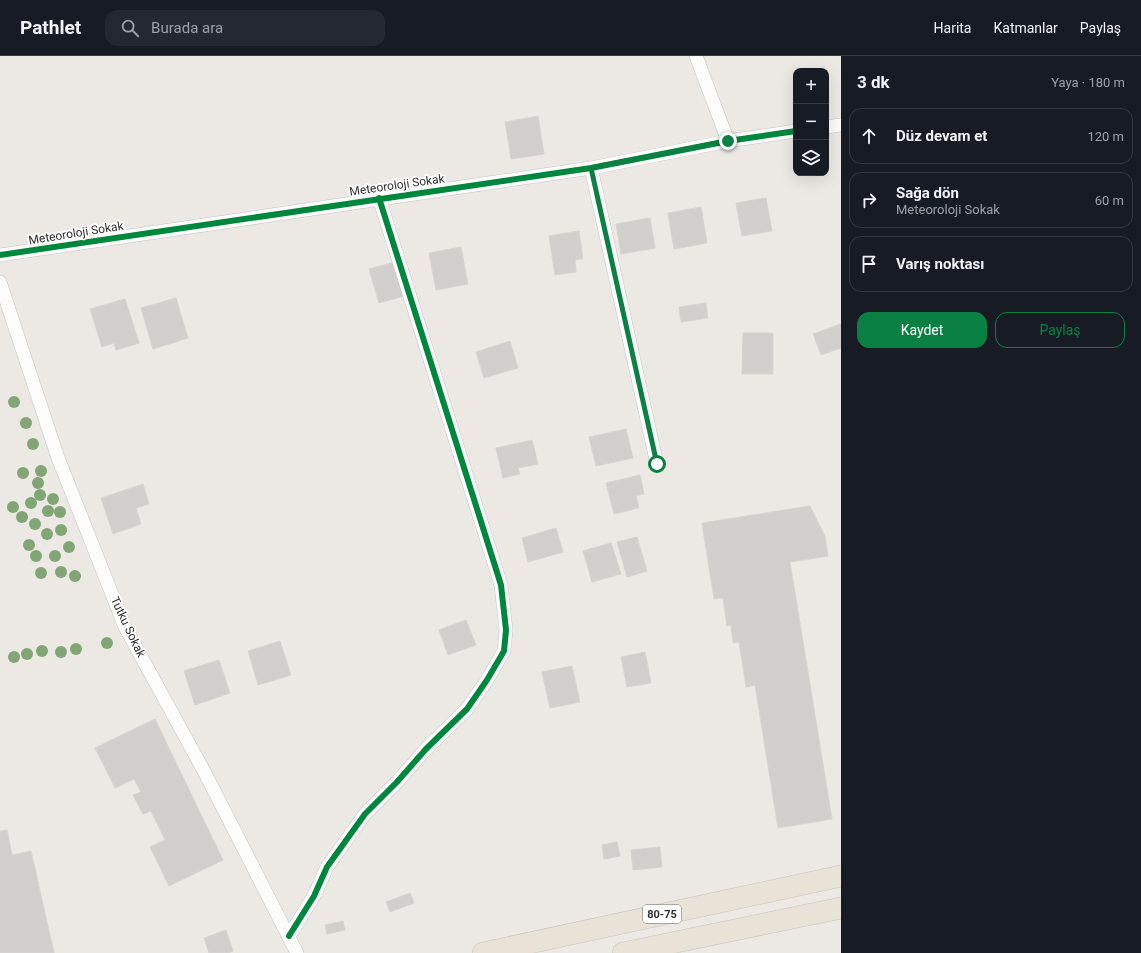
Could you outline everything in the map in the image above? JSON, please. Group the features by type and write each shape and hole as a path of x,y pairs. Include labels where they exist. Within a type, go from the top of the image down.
{"highway":[{"name":"80-75","path":"483,953 841,876"},
{"name":"80-75","path":"623,953 841,908"}],"street":[{"path":"696,56 728,141"},
{"path":"829,126 841,125"},
{"name":"Meteoroloji Sokak","path":"0,255 591,168 728,141 793,131"},
{"path":"591,168 657,464"},
{"path":"289,936 314,896 327,867 365,814 398,782 426,749 467,709 504,651 506,630 500,584 379,198"},
{"name":"Tutku Sokak","path":"0,282 58,458 125,627 205,773 297,953"}],"building":[{"path":"538,116 544,154 511,159 505,122"},
{"path":"766,198 772,231 742,236 736,203"},
{"path":"701,207 707,243 674,249 668,213"},
{"path":"650,218 655,248 621,254 616,224"},
{"path":"579,231 583,259 575,260 576,272 555,275 549,236"},
{"path":"461,247 468,284 436,290 429,253"},
{"path":"398,261 408,295 379,303 369,269"},
{"path":"176,298 188,338 153,349 141,308"},
{"path":"125,299 139,343 116,350 114,343 102,347 90,309"},
{"path":"706,303 708,318 681,322 679,307"},
{"path":"841,324 841,348 821,355 813,334"},
{"path":"743,333 773,333 773,374 742,374"},
{"path":"510,341 518,368 484,378 476,352"},
{"path":"626,429 633,458 596,466 589,437"},
{"path":"532,440 538,464 518,468 520,474 503,478 496,448"},
{"path":"640,475 644,494 636,496 639,508 614,514 606,483"},
{"path":"143,484 149,504 136,508 141,524 113,534 101,498"},
{"path":"810,506 825,536 828,556 790,562 832,819 778,828 755,685 746,687 739,642 733,643 731,625 727,626 723,598 714,599 702,523"},
{"path":"556,528 563,552 528,562 522,538"},
{"path":"637,537 647,571 627,577 617,542"},
{"path":"611,543 621,574 592,582 583,551"},
{"path":"466,620 476,645 448,655 439,630"},
{"path":"280,641 291,675 258,685 248,651"},
{"path":"645,652 651,683 627,687 621,657"},
{"path":"219,660 230,693 195,705 184,671"},
{"path":"572,666 580,702 550,708 542,672"},
{"path":"155,719 223,860 169,886 150,847 165,840 151,811 143,814 133,795 141,792 134,779 115,788 95,748"},
{"path":"7,830 12,855 31,851 54,953 0,953 0,831"},
{"path":"617,842 620,856 604,859 602,845"},
{"path":"660,847 662,867 633,870 631,850"},
{"path":"410,893 414,903 390,912 386,902"},
{"path":"343,921 345,930 327,934 325,925"},
{"path":"226,930 233,951 228,953 209,953 204,938"}],"cycle path":[{"path":"0,255 591,168 728,141 793,131"},
{"path":"289,936 314,896 327,867 365,814 397,782 426,749 467,709 487,680 504,651 506,630 501,585 379,198"}],"route":[{"path":"657,464 591,168 728,141"}]}
